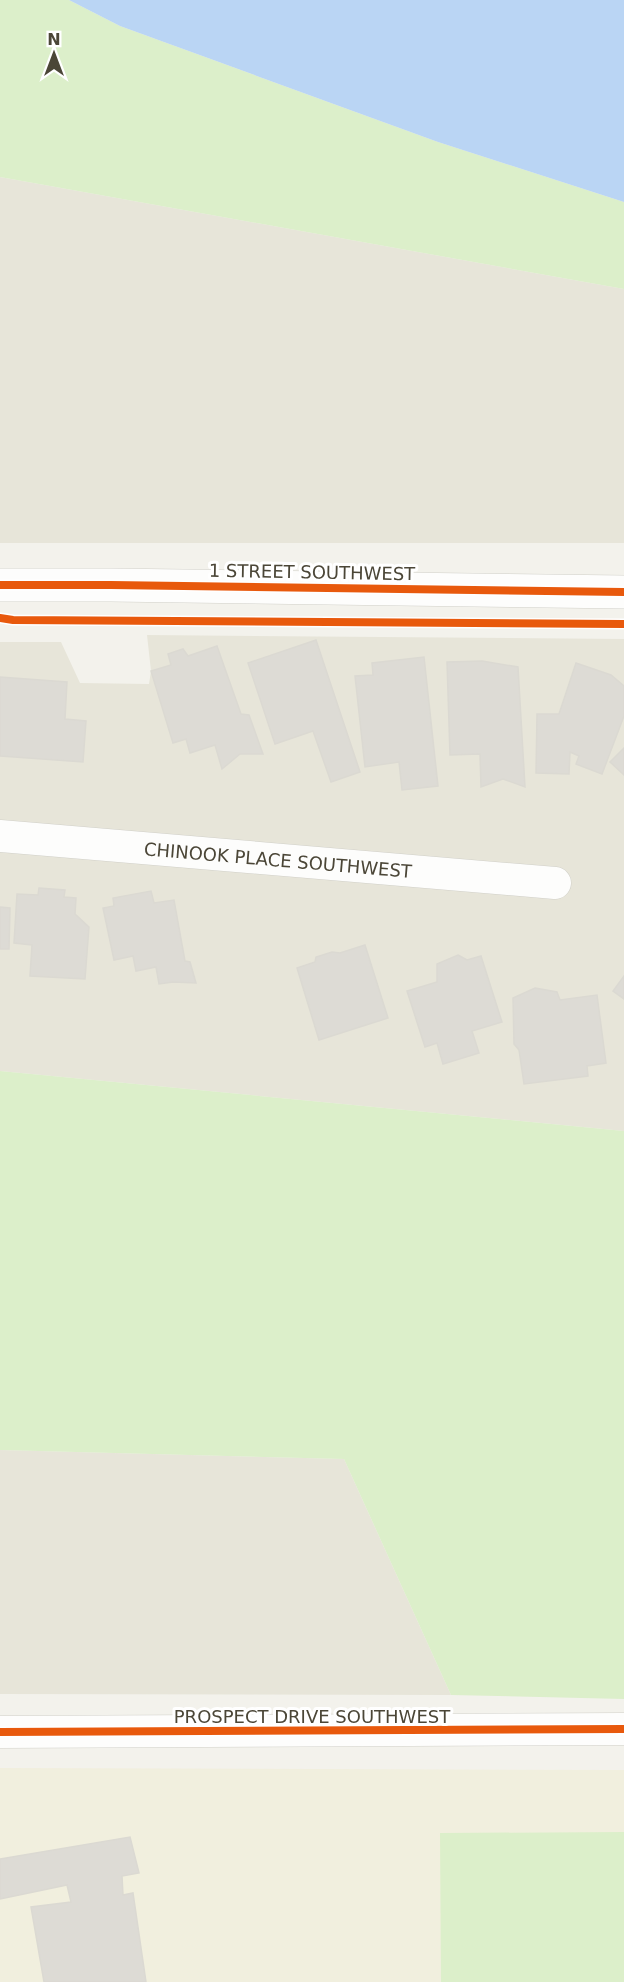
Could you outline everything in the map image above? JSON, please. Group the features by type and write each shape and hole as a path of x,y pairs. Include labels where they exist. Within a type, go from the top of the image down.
{"street":[{"name":"1 STREET SOUTHWEST","path":"0,585 624,592"},
{"name":"CHINOOK PLACE SOUTHWEST","path":"0,836 555,883"},
{"name":"PROSPECT DRIVE SOUTHWEST","path":"0,1732 624,1729"}],"shaded area":[{"path":"0,177 624,289 624,543 0,543"},
{"path":"147,635 624,639 624,1131 0,1071 0,642 61,642 80,683 149,684 151,671"},
{"path":"0,1450 344,1459 451,1695 0,1694"},
{"path":"0,1768 624,1770 624,1982 0,1982"}],"green space":[{"path":"0,0 69,0 120,26 438,142 624,202 624,289 0,177"},
{"path":"0,1071 624,1131 624,1699 451,1695 344,1459 0,1450"},
{"path":"624,1832 624,1982 441,1982 440,1833"}],"water":[{"path":"69,0 624,0 624,202 438,142 120,26"}],"building":[{"path":"316,640 360,772 331,782 313,731 275,744 248,663"},
{"path":"217,646 241,714 249,715 263,754 240,754 222,769 215,745 190,753 186,739 173,743 151,671 171,665 168,654 183,649 188,656"},
{"path":"424,657 438,786 402,790 399,762 365,767 355,676 373,675 372,663"},
{"path":"482,661 518,667 525,787 503,779 481,787 480,754 450,755 447,662"},
{"path":"576,663 611,675 624,686 624,716 602,774 576,764 579,756 570,752 569,774 536,773 537,714 559,714"},
{"path":"0,677 67,682 65,719 86,721 83,762 0,756"},
{"path":"624,748 624,775 610,762"},
{"path":"39,888 65,890 64,897 76,898 75,914 89,927 85,979 30,976 32,945 14,943 17,894 38,895"},
{"path":"151,891 154,903 174,900 185,961 190,962 196,983 159,984 156,967 136,971 133,956 114,960 103,908 114,906 113,898"},
{"path":"0,907 10,908 9,949 0,949"},
{"path":"365,945 388,1018 319,1040 297,968 315,962 316,957 332,952 340,953"},
{"path":"458,955 467,960 481,956 502,1022 472,1031 479,1053 443,1064 437,1043 425,1047 407,991 437,982 437,964"},
{"path":"624,976 624,999 613,991"},
{"path":"535,988 557,992 560,1000 597,995 606,1063 587,1066 588,1076 524,1084 519,1050 514,1044 513,998"},
{"path":"130,1837 139,1873 122,1876 123,1895 133,1893 146,1982 44,1982 31,1907 71,1902 67,1885 0,1899 0,1859"}],"cycle path":[{"path":"0,585 624,592"},
{"path":"0,618 13,620 624,624"},
{"path":"0,1732 624,1729"}]}
